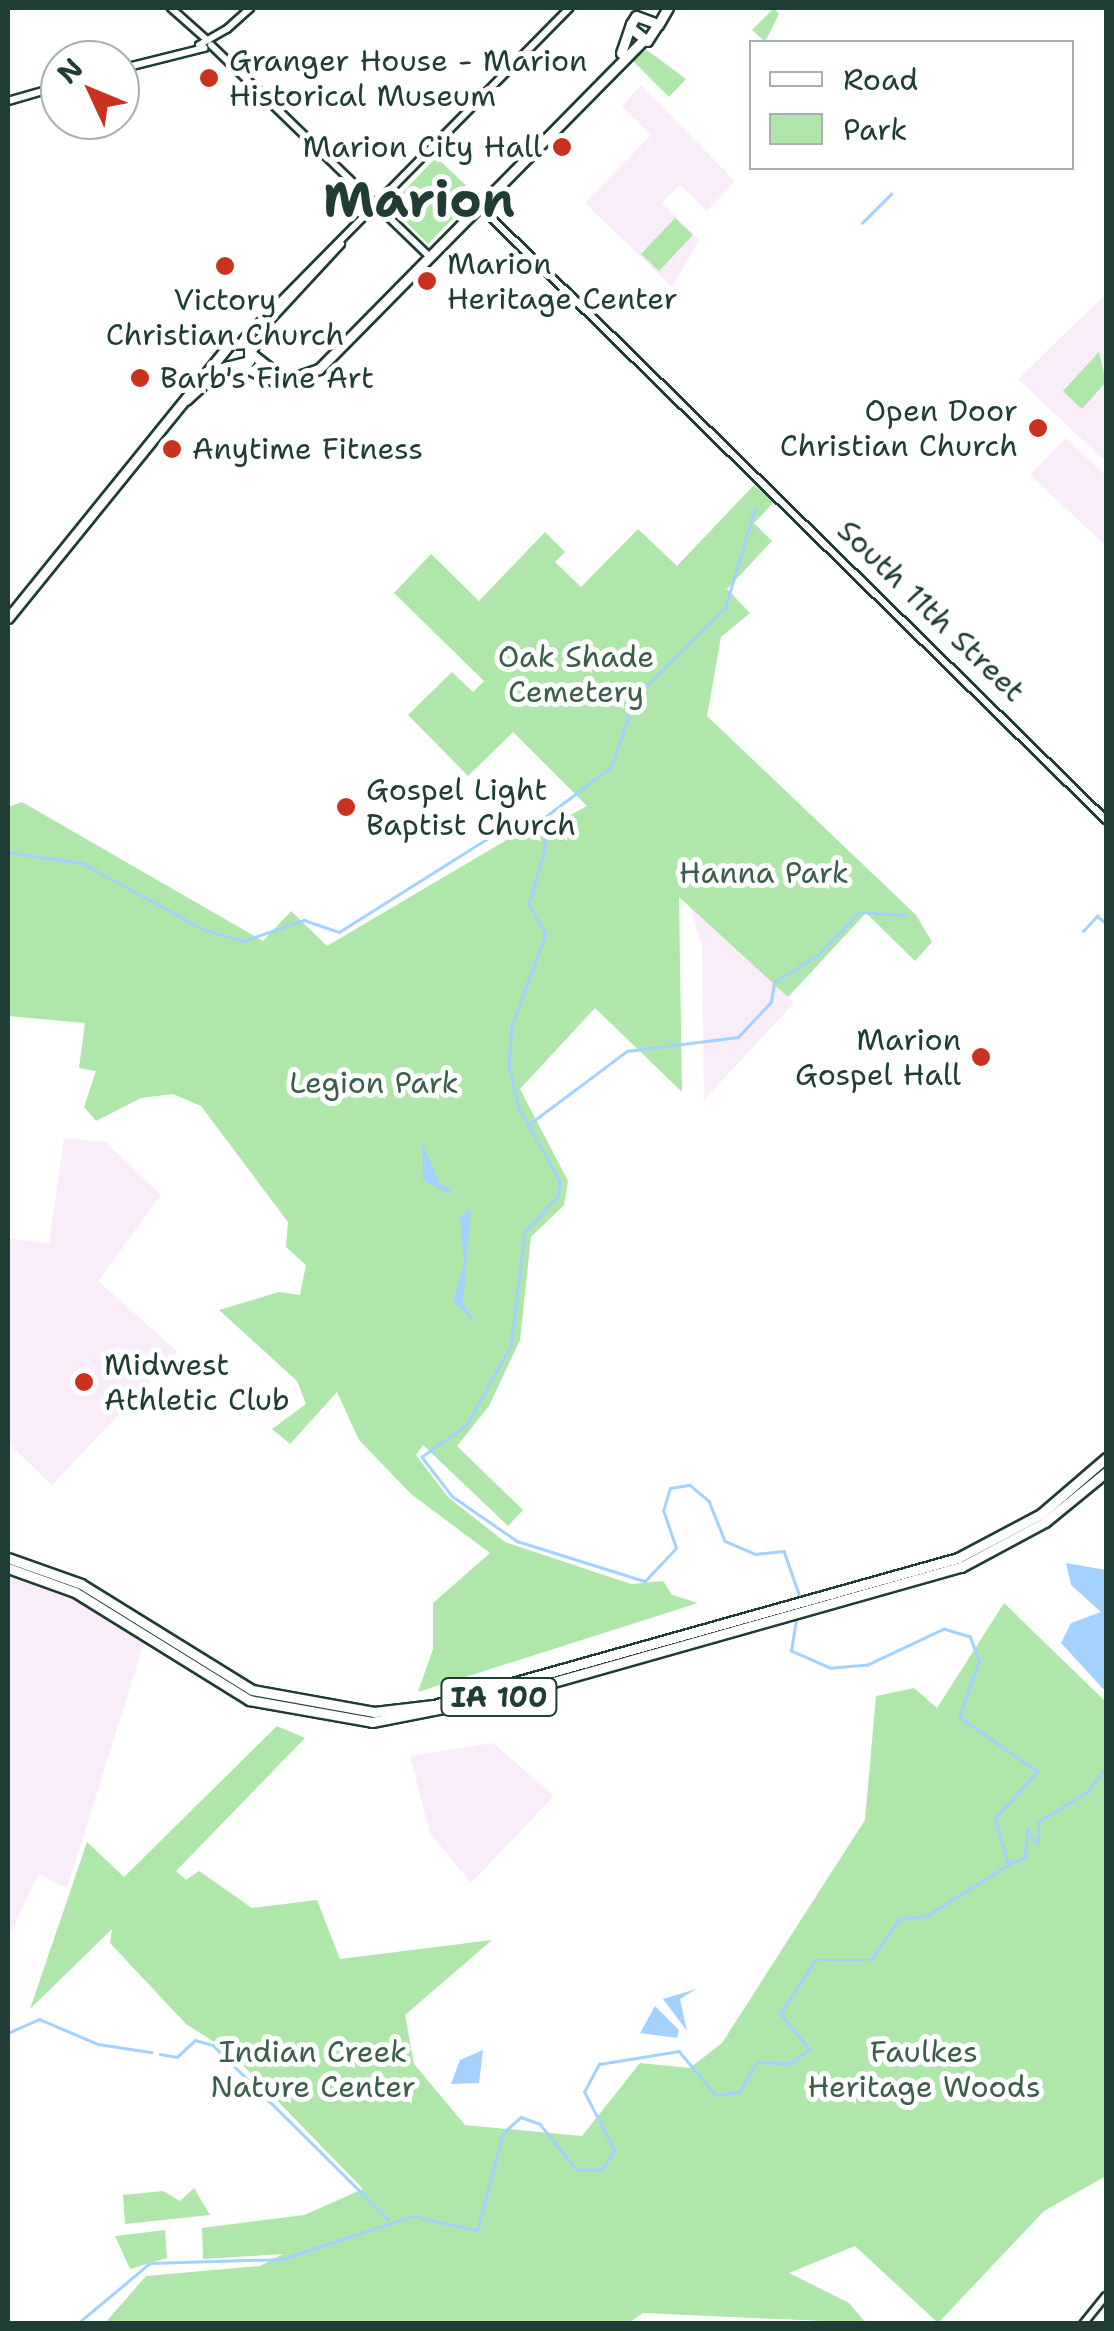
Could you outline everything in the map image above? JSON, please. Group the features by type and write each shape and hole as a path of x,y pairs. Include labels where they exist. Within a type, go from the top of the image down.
{"main road":[{"path":"212,373 240,366 289,380 332,354 590,89 625,49 630,28 664,8"},
{"path":"590,89 658,25 664,8"},
{"path":"650,15 658,25"},
{"path":"630,28 642,42"},
{"path":"8,618 105,486 212,373 227,351 243,339 266,373 289,380"},
{"path":"227,351 240,366"},
{"path":"240,366 253,353"},
{"name":"IA 100","path":"849,1596 989,1545 1106,1458"},
{"name":"IA 100","path":"8,1558 81,1584 234,1682 342,1711 434,1704 849,1596 993,1552 1106,1472"},
{"name":"IA 100","path":"8,1568 76,1592 249,1700 353,1722 435,1713 744,1624"}],"street":[{"path":"171,8 428,256"},
{"path":"140,63 207,44 250,8"},
{"path":"253,353 266,324 569,8"},
{"path":"8,101 40,92"},
{"name":"South 11th Street","path":"478,204 1106,820"},
{"path":"243,339 351,232"},
{"path":"1083,2324 1106,2296"}],"shaded area":[{"path":"641,85 735,181 707,211 680,185 662,203 699,240 672,287 585,203 651,135 622,106"},
{"path":"1106,294 1106,462 1018,379"},
{"path":"1066,438 1106,476 1106,546 1030,475"},
{"path":"689,903 794,1003 704,1100 702,946"},
{"path":"64,1138 105,1142 161,1195 98,1281 178,1352 52,1485 8,1443 8,1238 49,1244"},
{"path":"8,1573 70,1595 144,1643 67,1888 38,1874 8,1938"},
{"path":"493,1743 554,1796 471,1883 430,1833 410,1756"}],"green space":[{"path":"774,8 779,14 766,40 752,30"},
{"path":"647,50 686,79 669,97 631,59"},
{"path":"436,157 476,195 428,244 390,206"},
{"path":"675,218 693,235 659,271 641,254"},
{"path":"1099,352 1106,382 1082,409 1063,391"},
{"path":"754,485 774,502 754,523 772,541 727,589 750,613 721,637 707,716 916,915 932,942 915,961 866,913 788,997 679,897 682,1092 595,1008 520,1089 568,1181 564,1205 531,1237 520,1340 489,1406 457,1446 523,1510 508,1526 423,1445 416,1455 448,1497 505,1542 631,1584 663,1581 672,1595 698,1603 418,1692 433,1649 433,1603 490,1553 411,1494 359,1440 337,1392 290,1444 272,1429 306,1404 297,1381 219,1310 279,1292 300,1295 306,1265 286,1247 288,1222 201,1106 173,1094 141,1098 96,1121 84,1107 96,1071 79,1068 85,1023 8,1016 8,807 22,802 263,941 291,911 327,946 520,832 533,835 587,806 513,732 468,776 408,715 452,672 473,692 484,681 394,593 431,554 479,601 545,532 565,552 555,562 581,587 638,529 677,566"},
{"path":"1004,1603 1106,1702 1106,2176 1044,2211 938,2323 855,2246 789,2273 849,2303 866,2323 643,2313 627,2324 105,2323 146,2276 260,2266 283,2254 203,2259 202,2228 304,2215 363,2189 230,2052 186,2024 110,1943 112,1929 30,2009 87,1842 124,1877 277,1726 305,1738 176,1871 186,1880 199,1871 252,1908 317,1900 340,1959 492,1940 405,2015 414,2064 465,2125 582,2136 640,2063 690,2068 722,2043 865,1820 876,1696 914,1688 937,1708"},
{"path":"194,2188 210,2215 125,2224 123,2195 163,2191 180,2201"},
{"path":"165,2230 167,2258 130,2269 115,2236"}],"water":[{"path":"422,1142 440,1184 452,1189 448,1194 423,1180"},
{"path":"471,1209 463,1303 476,1324 453,1301 464,1264 460,1216"},
{"path":"1066,1563 1106,1570 1106,1692 1061,1643 1071,1623 1101,1612 1071,1585"},
{"path":"696,1989 680,1999 687,2031 663,1999"},
{"path":"655,2006 679,2030 677,2038 640,2033"},
{"path":"483,2050 479,2083 451,2084 460,2060"}],"waterway":[{"path":"862,223 891,194"},
{"path":"537,823 611,767 635,697 725,608 755,508"},
{"path":"8,852 82,863 205,930 243,941 304,920 339,932 514,822 541,825 546,846 529,904 546,934 512,1026 509,1066 519,1108 560,1181 558,1197 525,1232 511,1346 467,1425 422,1457 452,1496 517,1541 645,1581 676,1548 663,1511 670,1488 690,1485 709,1501 725,1541 755,1554 784,1551 800,1597"},
{"path":"528,1125 627,1051 738,1037 771,1002 774,982 817,956 859,912 904,915"},
{"path":"1083,931 1097,916 1106,923"},
{"path":"77,2324 150,2263 283,2259 412,2216 477,2230 503,2133 521,2117 540,2124 577,2170 603,2169 614,2150 584,2092 599,2064 679,2051 716,2095 739,2092 756,2062 790,2063 809,2049 780,2014 815,1960 871,1960 899,1919 926,1916 1008,1865 995,1818 1037,1772 959,1717 979,1661 970,1637 944,1629 868,1665 830,1668 791,1651 797,1615"},
{"path":"1009,1864 1025,1857 1027,1830 1038,1843 1038,1822 1087,1792 1105,1768 1106,1721"},
{"path":"8,2033 39,2019 98,2044 151,2052"},
{"path":"160,2054 177,2057 195,2040 213,2045 388,2219"}],"place":[{"name":"Granger House - Marion Historical Museum","path":"209,78"},
{"name":"Marion City Hall","path":"562,147"},
{"name":"Victory Christian Church","path":"225,266"},
{"name":"Marion Heritage Center","path":"427,281"},
{"name":"Barb's Fine Art","path":"140,378"},
{"name":"Open Door Christian Church","path":"1038,428"},
{"name":"Anytime Fitness","path":"172,449"},
{"name":"Gospel Light Baptist Church","path":"346,807"},
{"name":"Marion Gospel Hall","path":"981,1057"},
{"name":"Midwest Athletic Club","path":"84,1382"}],"district":[{"name":"Marion","path":"419,200"}],"park label":[{"name":"Oak Shade Cemetery","path":"576,674"},
{"name":"Hanna Park","path":"764,873"},
{"name":"Legion Park","path":"374,1083"},
{"name":"Indian Creek Nature Center","path":"313,2069"},
{"name":"Faulkes Heritage Woods","path":"924,2069"}]}
